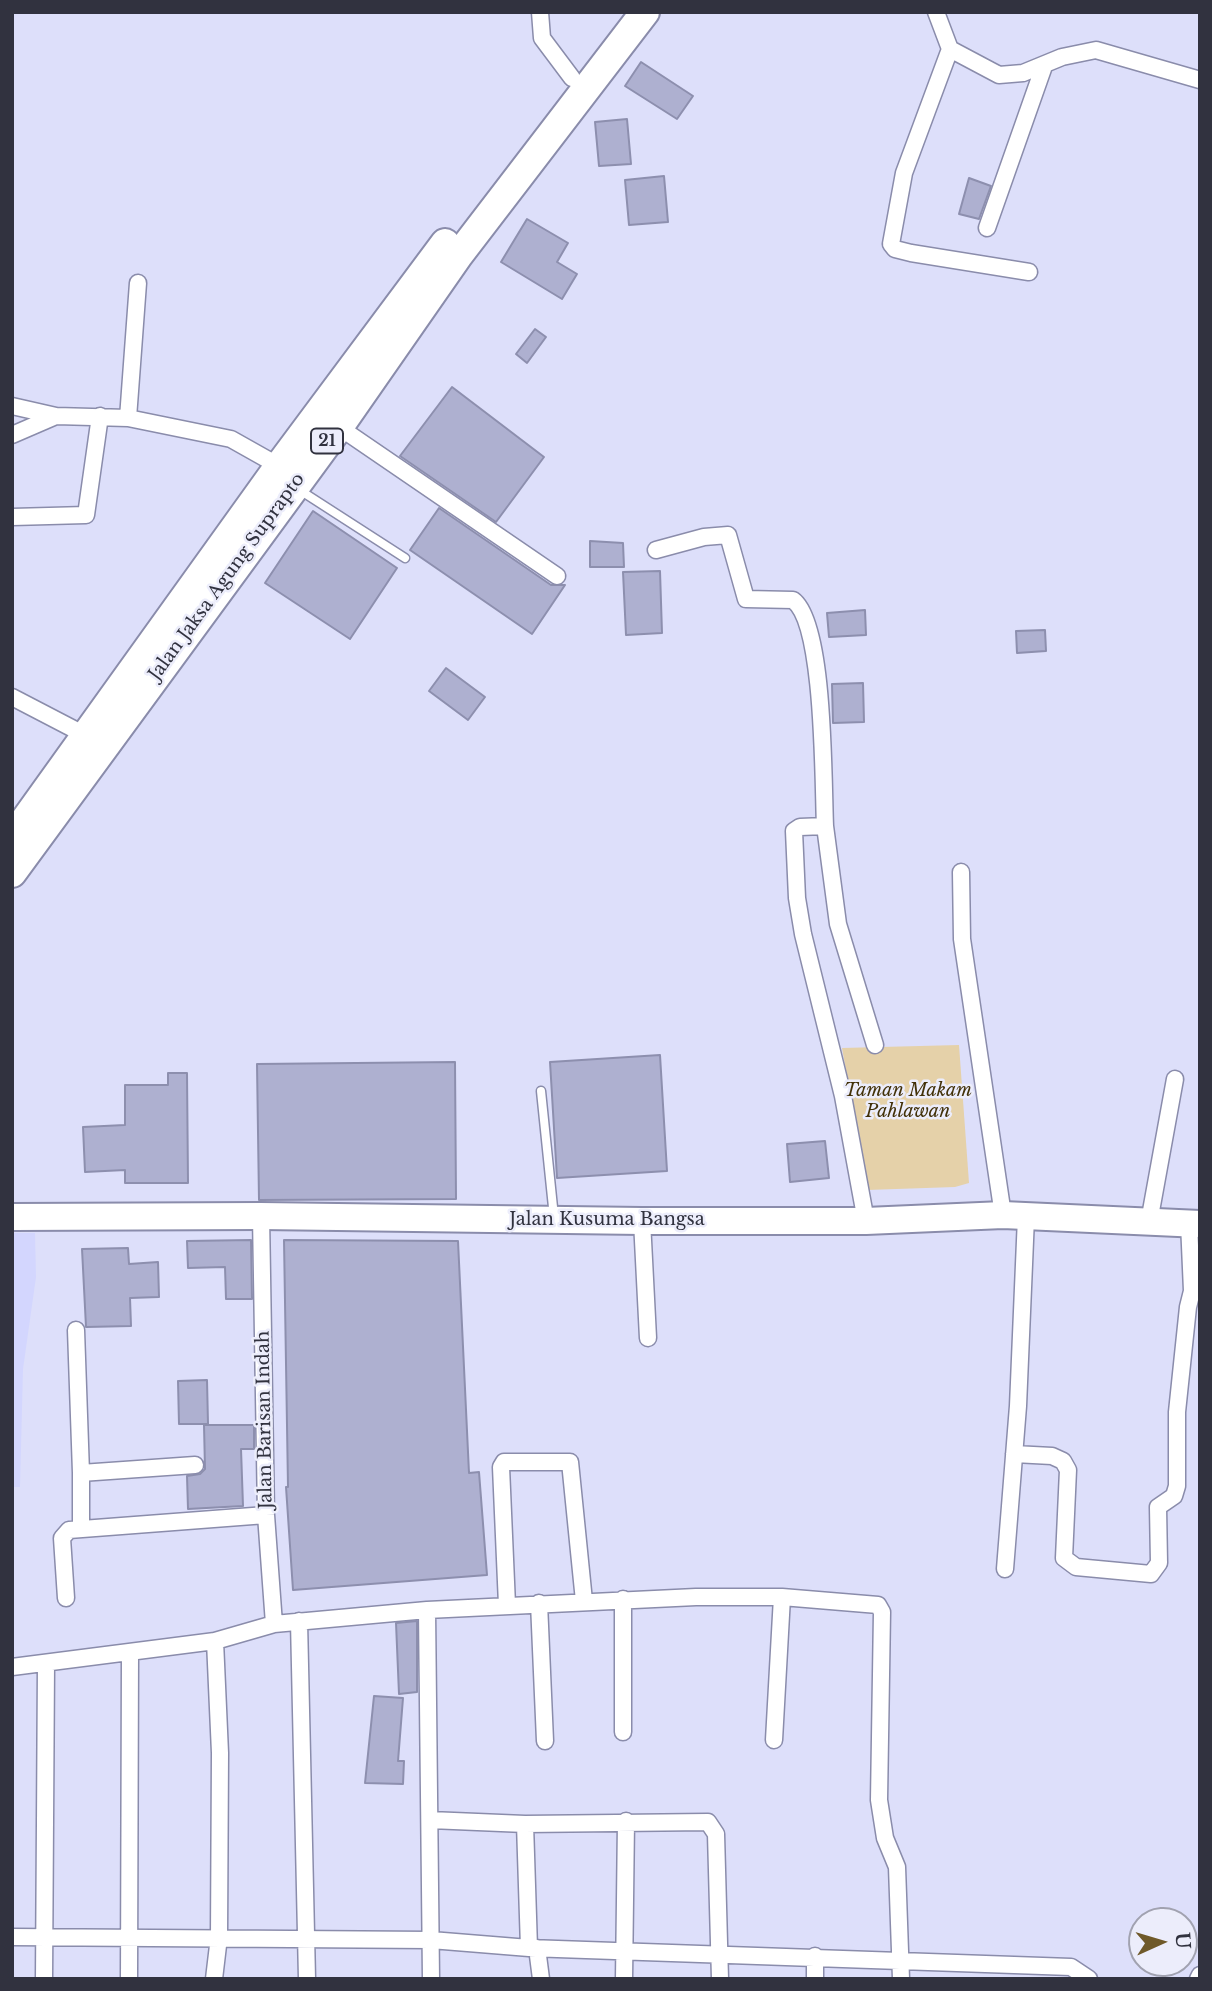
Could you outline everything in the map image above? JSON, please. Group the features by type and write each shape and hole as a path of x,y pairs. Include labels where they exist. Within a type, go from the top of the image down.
{"highway":[{"name":"Jalan Jaksa Agung Suprapto","path":"16,851 621,12"},
{"name":"Jalan Jaksa Agung Suprapto","path":"16,851 87,736 286,476 339,426 458,256 645,12"}],"main road":[{"name":"Jalan Kusuma Bangsa","path":"13,1218 261,1216 866,1221 1015,1216 1195,1223"}],"street":[{"path":"540,12 542,38 572,78"},
{"path":"936,12 950,49 904,173 891,244 895,249 911,253 1029,272"},
{"path":"950,49 999,75 1015,75 1076,53 1096,50 1200,80"},
{"path":"987,228 1044,65"},
{"path":"128,418 138,283"},
{"path":"12,406 56,416 128,418 231,439 286,476"},
{"path":"12,435 56,416"},
{"path":"12,517 86,515 100,416"},
{"path":"339,426 557,576"},
{"path":"656,550 704,537 728,535 747,599 793,600 801,606 812,637 818,689 825,826 838,924 875,1045"},
{"path":"12,697 87,736"},
{"path":"825,826 800,827 794,831 797,898 843,1096 866,1221"},
{"path":"961,872 962,939 1015,1216 1014,1454 1005,1569"},
{"path":"1149,1222 1175,1079"},
{"name":"Jalan Barisan Indah","path":"261,1216 266,1515 274,1624"},
{"path":"642,1221 648,1338"},
{"path":"1014,1454 1052,1456 1063,1461 1068,1470 1064,1558 1068,1563 1076,1567 1151,1574 1158,1568 1157,1510 1174,1496 1177,1486 1177,1412 1192,1291 1195,1223"},
{"path":"76,1330 81,1528"},
{"path":"507,1605 501,1467 504,1462 570,1462 584,1601"},
{"path":"81,1473 195,1465"},
{"path":"66,1598 62,1538 65,1532 81,1528 266,1515"},
{"path":"774,1740 782,1597"},
{"path":"12,1667 215,1641 274,1624 427,1609 623,1599 782,1597 874,1604 881,1608 879,1800 885,1838 897,1867 901,1979"},
{"path":"623,1599 623,1732"},
{"path":"539,1603 545,1741"},
{"path":"427,1609 431,1979"},
{"path":"299,1621 307,1979"},
{"path":"214,1979 219,1937 220,1753 215,1641"},
{"path":"129,1979 130,1654"},
{"path":"44,1979 46,1664"},
{"path":"430,1820 525,1824 701,1821 714,1827 720,1979"},
{"path":"624,1979 622,1913 626,1821"},
{"path":"525,1824 533,1948 541,1979"},
{"path":"12,1937 431,1940 533,1948 815,1956 902,1961 993,1971 1071,1967 1089,1979"},
{"path":"815,1956 815,1979"}],"lane":[{"path":"286,476 405,558"},
{"path":"541,1091 554,1220"}],"shaded area":[{"path":"12,1233 35,1233 36,1277 23,1369 20,1487 12,1487"}],"green space":[{"name":"Taman Makam Pahlawan","path":"959,1045 969,1183 955,1187 867,1190 842,1048"}],"building":[{"path":"641,62 693,96 677,119 625,86"},
{"path":"627,119 631,164 599,166 595,122"},
{"path":"664,176 668,222 629,225 625,180"},
{"path":"969,178 991,186 979,219 959,214"},
{"path":"527,219 568,243 557,262 577,274 562,299 501,262"},
{"path":"535,329 546,337 527,363 516,354"},
{"path":"452,387 544,457 496,522 400,456"},
{"path":"439,508 551,585 565,585 532,634 410,550"},
{"path":"313,511 397,568 350,639 265,583"},
{"path":"590,541 623,543 624,567 590,567"},
{"path":"660,571 662,633 626,635 623,572"},
{"path":"865,610 866,635 829,637 827,613"},
{"path":"1045,630 1046,651 1017,653 1016,631"},
{"path":"446,668 485,697 468,720 429,691"},
{"path":"863,683 864,722 833,723 832,684"},
{"path":"660,1055 667,1171 557,1178 550,1062"},
{"path":"455,1062 456,1199 259,1200 257,1064"},
{"path":"168,1073 187,1073 188,1183 125,1183 125,1170 85,1172 83,1127 125,1125 125,1085 168,1085"},
{"path":"825,1141 829,1178 790,1182 787,1144"},
{"path":"251,1240 252,1299 226,1299 225,1267 188,1268 187,1241"},
{"path":"284,1240 458,1241 469,1473 479,1472 487,1575 293,1590 286,1487"},
{"path":"128,1248 129,1264 158,1262 159,1297 130,1298 131,1326 86,1327 82,1249"},
{"path":"207,1380 208,1424 179,1424 178,1381"},
{"path":"204,1425 254,1425 254,1449 241,1449 243,1506 188,1509 187,1476 200,1474 205,1469"},
{"path":"417,1621 417,1692 399,1694 396,1623"},
{"path":"374,1696 403,1698 398,1761 404,1761 403,1784 365,1783"}]}
